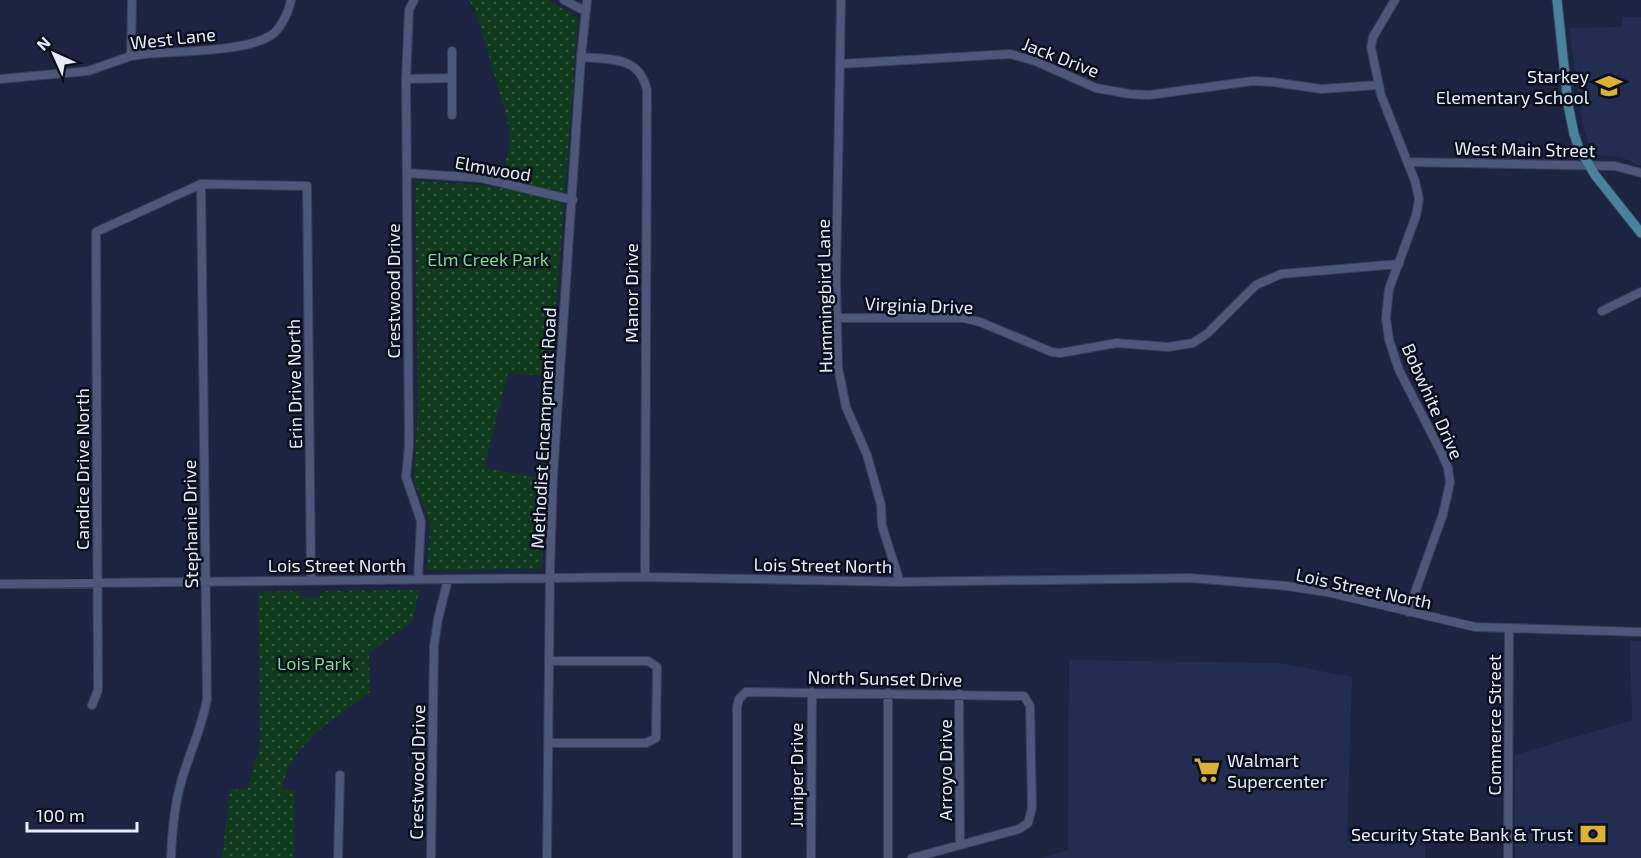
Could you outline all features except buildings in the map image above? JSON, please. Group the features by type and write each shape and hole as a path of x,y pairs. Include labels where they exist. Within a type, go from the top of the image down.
{"main road":[{"path":"1557,0 1570,120 1579,148 1589,165 1641,233"}],"street":[{"path":"131,56 132,0"},
{"name":"West Lane","path":"0,78 88,71 131,56 246,46 273,35 283,20 291,0"},
{"name":"Crestwood Drive","path":"414,0 409,10 406,79 410,445 406,477 421,521 418,579"},
{"path":"564,0 585,11"},
{"name":"Methodist Encampment Road","path":"547,858 550,579 560,354 587,0"},
{"name":"Hummingbird Lane","path":"841,0 838,367 846,407 867,455 881,505 882,526 900,582"},
{"name":"Bobwhite Drive","path":"1395,0 1373,37 1371,47 1378,86 1415,181 1419,199 1418,209 1387,299 1386,318 1389,340 1408,389 1441,452 1448,468 1450,483 1443,514 1408,612"},
{"path":"452,51 452,116"},
{"name":"Jack Drive","path":"840,64 1010,54 1035,61 1096,88 1149,95 1253,81 1321,90 1378,86"},
{"name":"Manor Drive","path":"581,57 625,62 636,67 643,77 647,90 645,577"},
{"path":"406,79 452,78"},
{"name":"West Main Street","path":"1408,162 1615,166 1641,173"},
{"name":"Elmwood","path":"407,173 481,178 573,200"},
{"name":"Erin Drive North","path":"201,184 307,186 312,581"},
{"name":"Candice Drive North","path":"92,705 98,690 96,232 201,184"},
{"name":"Stephanie Drive","path":"171,858 173,825 182,778 204,719 207,699 201,184"},
{"name":"Virginia Drive","path":"837,318 964,318 980,322 1052,352 1060,353 1117,343 1177,347 1193,343 1208,333 1256,285 1270,278 1281,274 1399,264"},
{"path":"1602,311 1641,292"},
{"name":"Lois Street North","path":"0,584 645,577 900,582 1199,579 1287,586 1327,592 1475,627 1641,632"},
{"name":"Crestwood Drive","path":"431,858 434,646 448,579"},
{"name":"Commerce Street","path":"1508,858 1509,629"},
{"path":"548,743 646,743 656,738 657,667 653,663 648,661 550,661"},
{"name":"North Sunset Drive","path":"737,858 737,707 741,696 746,692 1024,696 1030,706 1032,808 1030,819 1019,829 960,845"},
{"name":"Juniper Drive","path":"811,858 812,692"},
{"path":"888,693 888,858"},
{"name":"Arroyo Drive","path":"960,694 960,845"},
{"path":"338,858 340,775"},
{"path":"912,858 960,845"}],"shaded area":[{"name":"Starkey Elementary School","path":"1622,17 1641,17 1641,166 1620,157 1599,155 1590,147 1583,126 1569,28 1622,27"},
{"path":"1630,641 1641,641 1641,858 1515,858 1515,755 1632,720"},
{"path":"1069,660 1279,663 1352,677 1347,841 1425,835 1425,858 1042,858 1068,850"}],"green space":[{"name":"Elm Creek Park","path":"469,0 548,0 578,18 551,376 508,373 484,468 545,479 542,569 427,570 430,522 414,480 418,408 415,181 483,185 501,189 510,143 507,118 476,12"},
{"name":"Lois Park","path":"419,590 413,621 369,653 370,692 316,732 289,764 281,790 295,790 294,858 222,858 230,789 247,790 260,746 258,592 296,591 303,598 319,598 321,593 326,591"}],"place":[{"name":"Starkey Elementary School","path":"1609,86"},
{"name":"Walmart Supercenter","path":"1207,770"},
{"name":"Security State Bank & Trust","path":"1593,834"}]}
